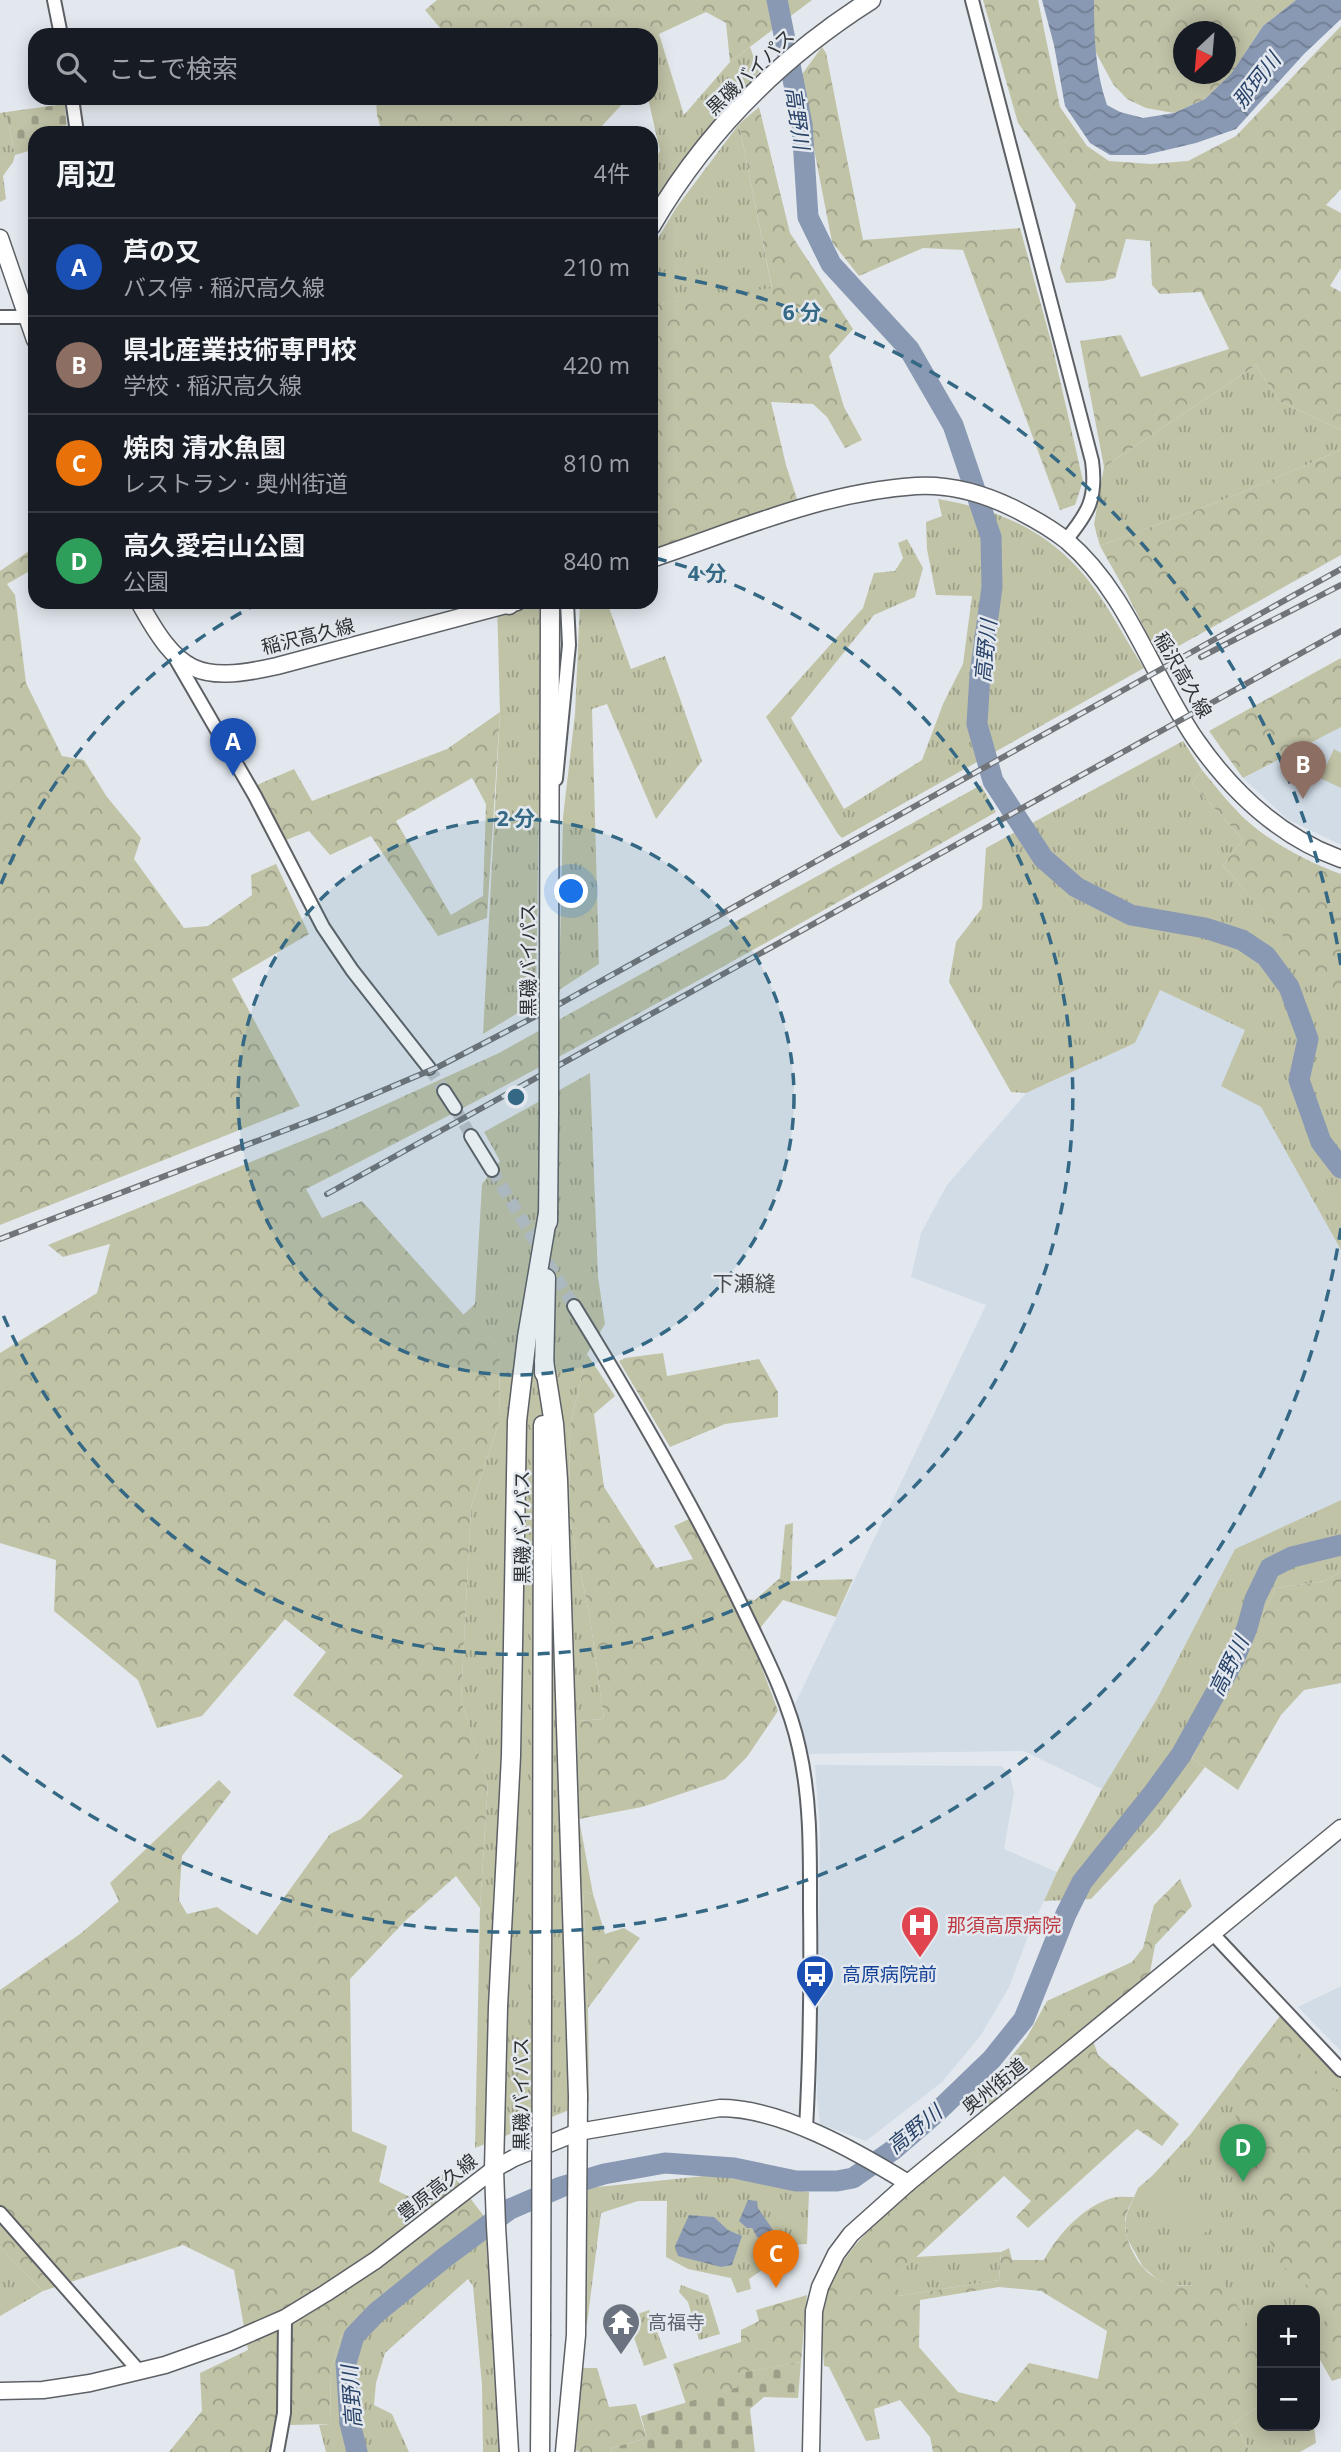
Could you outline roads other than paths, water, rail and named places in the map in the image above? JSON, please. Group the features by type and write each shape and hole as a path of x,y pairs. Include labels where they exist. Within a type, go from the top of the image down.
{"highway":[{"name":"黒磯バイパス","path":"658,216 705,147 742,103 811,41 872,0"},
{"name":"黒磯バイパス","path":"540,2452 550,609"},
{"path":"509,2452 494,2169 498,2007 511,1756 517,1421 527,1337 548,1213"},
{"path":"544,1361 554,1424 558,1480 578,2132 576,2335 565,2452"}],"main road":[{"path":"0,238 28,314"},
{"name":"稲沢高久線","path":"658,557 795,508 838,497 917,486 949,487 1000,502 1066,540 1090,564 1113,596 1195,738 1234,788 1256,810 1281,829 1308,845 1341,859"},
{"name":"稲沢高久線","path":"143,609 173,656 191,668 206,673 246,673 488,609"},
{"name":"奥州街道","path":"811,2452 814,2311 820,2287 836,2254 851,2234 908,2183 1341,1828"},
{"name":"豊原高久線","path":"0,2390 43,2390 90,2383 139,2371 197,2354 285,2318 376,2260 494,2169 541,2146 578,2132 720,2108 737,2108 758,2112 806,2129 908,2183"}],"street":[{"path":"54,0 60,28"},
{"path":"972,0 1092,461 1094,480 1090,505 1086,515 1066,540"},
{"path":"73,105 76,126"},
{"path":"0,317 28,317"},
{"path":"549,829 565,705 569,645 567,609"},
{"path":"173,656 255,796 334,944 429,1068"},
{"path":"444,1091 455,1108"},
{"path":"471,1136 492,1170"},
{"path":"574,1306 620,1380 692,1507 764,1653 799,1746 804,1771 810,1846 811,1982 806,2129"},
{"path":"1213,1934 1341,2070"},
{"path":"0,2213 139,2371"},
{"path":"277,2452 284,2413 285,2318"}],"water":[{"name":"那珂川","path":"1042,0 1094,0 1096,53 1107,105 1120,112 1143,118 1174,113 1205,99 1221,84 1236,84 1236,66 1263,26 1296,0 1341,0 1341,19 1304,54 1236,129 1196,143 1145,155 1110,155 1090,143 1065,106 1054,45"},
{"path":"748,2200 757,2201 758,2208 773,2230 771,2242 757,2237 752,2228 747,2228 739,2221"},
{"path":"689,2215 714,2217 728,2230 742,2236 732,2265 721,2267 678,2256 675,2246"}],"waterway":[{"name":"高野川","path":"777,0 802,124 808,217 831,264 909,349 953,425 991,537 992,587 980,675 977,724 993,781 1043,858 1076,887 1131,915 1205,928 1242,940 1266,956 1289,987 1308,1039 1299,1080 1321,1142 1341,1168"},
{"name":"高野川","path":"357,2452 350,2423 346,2363 354,2336 376,2313 510,2209 561,2187 604,2174 665,2163 734,2168 796,2181 837,2181 853,2178 893,2150 938,2111 992,2059 1024,2019 1066,1914 1082,1882 1181,1755 1234,1660 1255,1599 1270,1568 1292,1557 1341,1545"}],"tunnel":[{"path":"429,1068 444,1091"},
{"path":"455,1108 471,1136"},
{"path":"492,1170 574,1306"}],"railway":[{"path":"0,1239 325,1115 438,1067 565,1001 1341,569"},
{"path":"1201,657 1341,585"},
{"path":"327,1194 1341,631"}],"place":[{"name":"芦の又","path":"233,776"},
{"name":"県北産業技術専門校","path":"1303,799"},
{"name":"那須高原病院","path":"920,1959"},
{"name":"高原病院前","path":"815,2008"},
{"name":"高久愛宕山公園","path":"1243,2182"},
{"name":"焼肉 清水魚園","path":"776,2288"},
{"name":"高福寺","path":"621,2356"}],"district":[{"name":"下瀬縫","path":"744,1283"}]}
